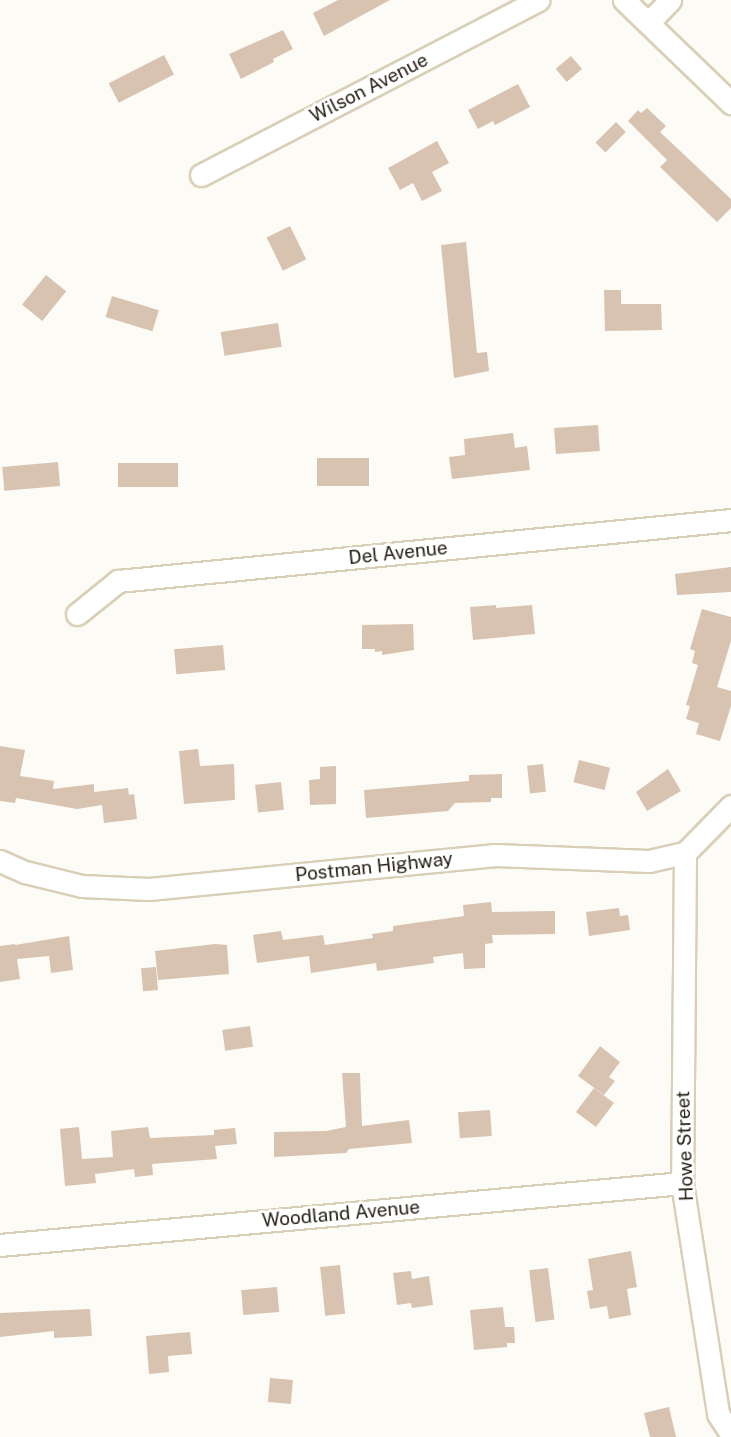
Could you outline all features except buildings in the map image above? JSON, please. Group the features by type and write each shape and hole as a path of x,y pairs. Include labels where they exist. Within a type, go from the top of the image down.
{"street":[{"name":"Wilson Avenue","path":"201,175 538,0"},
{"path":"624,0 731,103"},
{"path":"648,23 670,0"},
{"name":"Del Avenue","path":"77,614 118,581 731,520"},
{"path":"685,853 731,806"},
{"name":"Postman Highway","path":"0,861 24,872 82,886 149,889 493,855 649,861 685,853"},
{"name":"Howe Street","path":"685,853 682,1183 718,1414 731,1434"},
{"name":"Woodland Avenue","path":"0,1245 682,1183"}]}
